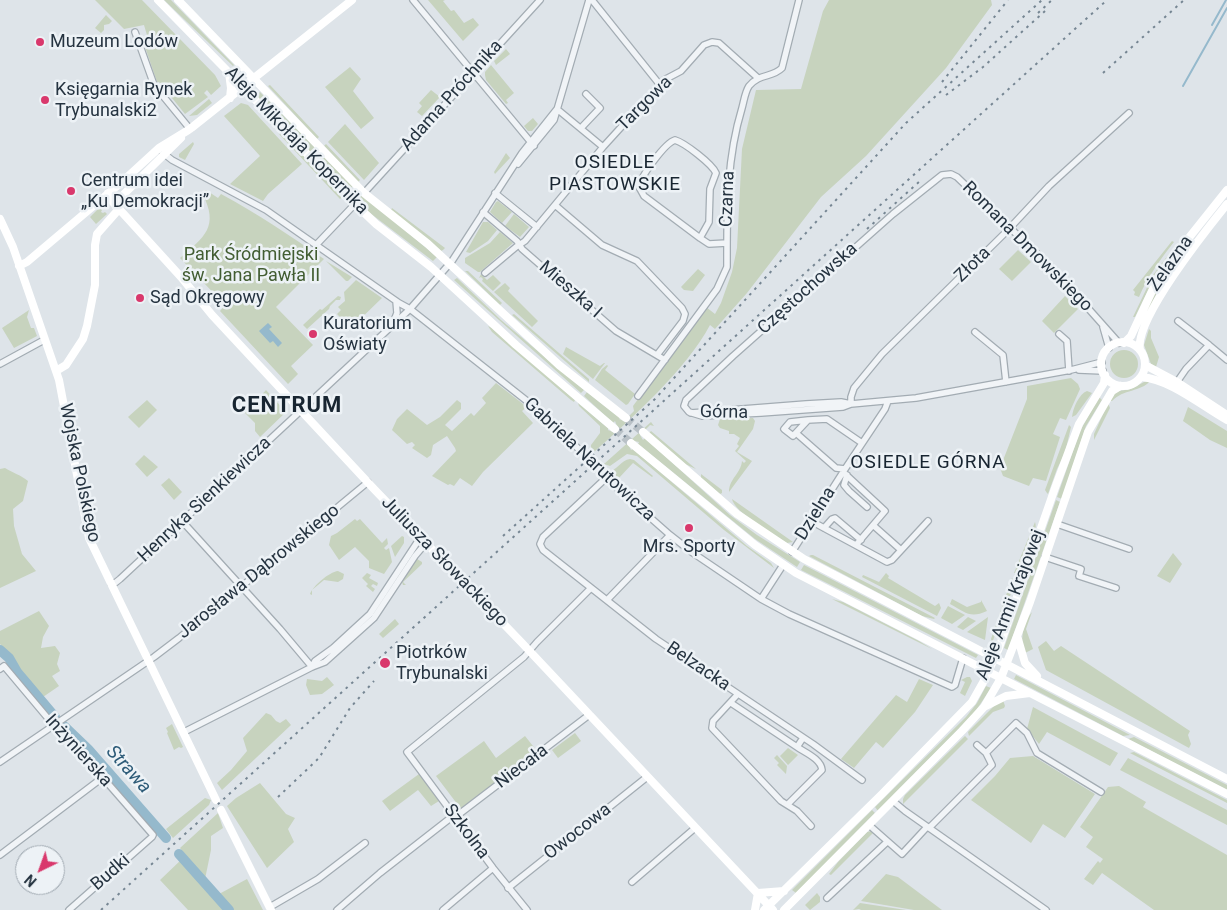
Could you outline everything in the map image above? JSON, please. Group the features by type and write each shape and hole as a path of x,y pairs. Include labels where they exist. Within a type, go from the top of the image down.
{"street":[{"name":"Aleje Mikołaja Kopernika","path":"158,0 355,204 440,275 516,345 615,430"},
{"name":"Aleje Mikołaja Kopernika","path":"178,0 364,193 428,244 542,350 626,418"},
{"path":"20,266 80,218 159,148 190,129 352,0"},
{"path":"413,0 532,144"},
{"name":"Adama Próchnika","path":"364,193 540,0"},
{"path":"591,0 660,85"},
{"name":"Henryka Sienkiewicza","path":"111,583 115,583 120,579 410,309 450,264 495,193 557,109 591,0"},
{"path":"758,78 777,73 782,68 799,0"},
{"path":"135,32 154,85 190,129"},
{"name":"Targowa","path":"485,273 524,242 603,147 666,79 681,71 704,46 712,42 719,43 758,78"},
{"path":"230,73 230,98"},
{"name":"Czarna","path":"638,396 723,279 727,267 728,198 732,142 747,89 758,78"},
{"path":"581,128 600,108 586,94"},
{"path":"557,109 603,147"},
{"name":"Złota","path":"851,404 854,388 882,354 1010,228 1049,186 1129,113"},
{"path":"56,371 66,365 83,339 87,326 94,285 97,234 120,205 126,191 190,129"},
{"path":"700,238 709,222 710,189 715,171 684,144 673,140 642,178 639,187 644,196 700,238 709,244 727,243"},
{"name":"Gabriela Narutowicza","path":"159,148 172,160 254,203 410,309 546,416 606,478 670,536 761,599 811,624 948,685 954,686 963,658"},
{"name":"Romana Dmowskiego","path":"948,174 957,177 1061,277 1121,343"},
{"name":"Częstochowska","path":"691,413 684,408 685,402 733,356 893,214 937,178 948,174"},
{"name":"Żelazna","path":"1121,343 1131,336 1160,274 1227,190"},
{"name":"Juliusza Słowackiego","path":"111,191 108,198 120,205 212,315 423,541 530,651 769,908"},
{"path":"495,193 537,227"},
{"path":"316,245 355,204"},
{"name":"Żelazna","path":"1140,350 1140,338 1160,294 1227,204"},
{"path":"555,205 602,245 637,261 682,308 685,314 683,320 657,355"},
{"name":"Mieszka I","path":"482,212 517,241 519,245 616,331 665,360"},
{"name":"Wojska Polskiego","path":"0,219 20,266 56,371 64,401 89,538 216,800"},
{"path":"390,327 397,314 396,301"},
{"path":"1178,321 1227,360"},
{"name":"Romana Dmowskiego","path":"1103,325 1110,348"},
{"path":"975,332 1003,355 1006,382"},
{"path":"1059,334 1067,341 1070,371"},
{"path":"0,364 44,340"},
{"path":"1121,343 1135,346 1140,350 1145,365 1141,377 1132,384 1120,386 1112,382 1103,370 1104,356 1110,348 1121,343"},
{"path":"1176,385 1186,369 1209,345"},
{"path":"1145,365 1227,420"},
{"name":"Górna","path":"691,413 702,416 843,407 851,404 916,398 1070,371 1103,370"},
{"name":"Aleje Armii Krajowej","path":"769,908 972,702 995,658 1051,497 1079,424 1104,383 1103,370"},
{"path":"1141,377 1176,385 1227,415"},
{"name":"Aleje Armii Krajowej","path":"784,910 894,801 984,707 1007,664 1046,557 1088,432 1112,391 1120,386"},
{"name":"Dzielna","path":"792,552 839,478 845,472 885,409 888,401"},
{"path":"808,420 793,436 784,428 790,422 808,420 827,419 862,443"},
{"path":"643,432 737,514 792,552 840,579 1227,779"},
{"path":"796,433 836,468 845,472 885,511 856,545"},
{"path":"631,443 755,546 783,565 1227,794"},
{"path":"836,468 839,478"},
{"path":"845,472 844,485 867,506"},
{"name":"Belzacka","path":"606,478 543,537 540,542 543,550 656,639 862,780"},
{"name":"Jarosława Dąbrowskiego","path":"0,762 185,633 368,482"},
{"path":"824,528 835,518 861,540"},
{"path":"811,521 888,562 892,560 928,520"},
{"path":"182,521 312,667"},
{"path":"1057,524 1129,549"},
{"path":"874,526 901,550"},
{"path":"607,600 670,536"},
{"path":"184,732 312,667 321,665 332,657 368,625 381,603 415,556 423,541"},
{"path":"1046,557 1082,569 1079,576 1116,588"},
{"path":"761,599 783,565"},
{"path":"530,651 591,588"},
{"path":"1017,637 1025,663 1048,685"},
{"name":"Szkolna","path":"527,910 453,817 407,752 530,651"},
{"name":"Inżynierska","path":"2,667 58,723 102,778 153,836"},
{"path":"984,707 1006,696 1030,693"},
{"path":"738,694 713,721 712,728 781,801 797,811 811,826"},
{"path":"731,703 817,760 822,768 821,772 788,804"},
{"path":"760,722 766,713"},
{"name":"Niecała","path":"337,910 380,873 453,817 590,716"},
{"path":"986,753 1016,723 1027,734 1037,753 1102,792"},
{"path":"797,747 803,738"},
{"path":"869,825 902,854 992,765 986,753 977,746"},
{"name":"Owocowa","path":"508,888 648,777"},
{"path":"0,855 102,778"},
{"path":"894,801 1038,908 1046,910"},
{"path":"221,810 271,908 318,879 365,843"},
{"path":"632,882 695,828"},
{"name":"Budki","path":"69,910 153,836"},
{"path":"827,898 887,842"},
{"path":"443,910 493,868"},
{"path":"755,910 758,894 784,891"},
{"path":"792,910 793,901"}],"green space":[{"path":"95,0 142,0 215,75 221,86 211,95 207,90 204,93 208,97 185,114 159,82 157,82 144,44 149,42 144,25 124,29"},
{"path":"164,0 171,0 234,65 233,66"},
{"path":"428,0 445,0 443,1 451,11 454,10 464,23 473,18 479,25 463,41"},
{"path":"829,0 991,0 992,5 946,68 866,156 821,197 747,293 715,329 710,325 700,342 673,376 641,409 594,452 591,450 591,445 600,433 600,426 578,403 608,430 613,432 617,426 615,421 613,423 584,396 587,392 619,419 624,421 634,411 633,406 706,307 715,314 721,303 732,272 737,248 742,149 756,90 801,89 823,11"},
{"path":"106,15 112,21 104,25 104,30 101,33 95,28"},
{"path":"506,49 510,54 496,65 494,61"},
{"path":"491,65 514,93 506,100 508,103 506,104 486,80 485,72"},
{"path":"350,67 361,79 353,91 374,118 361,129 325,87"},
{"path":"270,85 319,137 317,139 268,86"},
{"path":"431,90 440,97 422,116 417,112 422,106 419,103"},
{"path":"260,92 353,186 347,192 256,96"},
{"path":"209,99 212,103 197,115 189,116"},
{"path":"241,103 248,105 302,164 268,194 263,201 230,184 260,156 224,116"},
{"path":"533,118 538,124 532,131 528,131 524,126"},
{"path":"345,124 379,163 364,180 328,142"},
{"path":"279,134 284,135 342,197 340,199"},
{"path":"193,142 194,144 185,160 179,157 179,154"},
{"path":"326,144 360,180 358,182 324,146"},
{"path":"506,153 510,158 495,174 494,172"},
{"path":"356,189 437,257 433,261 362,207 350,195"},
{"name":"Park Śródmiejski św. Jana Pawła II","path":"206,190 218,198 221,194 248,209 324,259 276,307 313,345 291,366 298,374 288,384 220,311 225,305 180,258 196,244 207,230 210,215 202,193"},
{"path":"498,201 512,212 502,223 490,212"},
{"path":"100,207 101,212 107,214 96,224 90,217"},
{"path":"392,208 445,248 441,251 391,210"},
{"path":"514,214 529,227 520,237 505,226"},
{"path":"483,222 488,222 497,230 488,241 470,253 466,252"},
{"path":"500,232 513,243 480,272 465,263 465,258 490,243"},
{"path":"1172,241 1174,242 1155,268 1139,297 1134,295 1135,292 1133,290"},
{"path":"1175,246 1175,249 1155,276 1135,317 1133,317 1153,275"},
{"path":"1018,250 1031,262 1012,281 999,269"},
{"path":"1178,255 1179,258 1161,284 1144,321 1141,320 1159,282"},
{"path":"326,261 352,277 346,281"},
{"path":"698,269 705,275 693,291 684,290 681,287"},
{"path":"465,271 468,271 502,303 500,305"},
{"path":"481,274 487,280 493,275 501,283 493,291 482,281 481,277 479,278"},
{"path":"457,278 501,320 584,390 581,393 454,280"},
{"path":"356,280 382,298 351,328 337,314 341,310 338,307 345,301 344,292"},
{"path":"505,283 510,288 508,291 538,321 532,327 494,292"},
{"path":"338,296 341,297 340,300 336,300 307,329 303,325 320,309 322,310"},
{"path":"1065,296 1078,309 1054,333 1042,321"},
{"path":"29,310 27,317 31,328 34,328 37,336 14,348 2,328"},
{"path":"514,314 589,379 589,382 512,315"},
{"path":"488,326 575,400 574,402 492,332"},
{"path":"1149,329 1159,357 1156,367 1151,364 1144,345"},
{"path":"566,347 600,366 605,363 593,379 563,354"},
{"path":"1124,350 1134,354 1138,364 1134,374 1124,378 1114,374 1110,364 1114,354"},
{"path":"607,365 605,370 635,394 628,404 626,405 595,380"},
{"path":"1071,378 1078,384 1080,389 1066,420 1060,418 1053,434 1060,437 1046,481 1033,478 1029,486 1003,476 1000,468 1027,399 1027,386"},
{"path":"1150,381 1142,387 1121,394 1110,401 1115,393 1119,391 1131,389"},
{"path":"496,383 527,407 522,411 533,423 483,472 472,486 460,478 454,486 448,485 432,476 456,451 447,436 433,445 431,455 427,458 412,448 415,445 412,442 407,444 392,430 397,419 407,409 427,425 440,417 457,400 461,403 461,409 445,425 452,431 471,413 474,416 486,403 482,398"},
{"path":"266,390 286,412 260,437 255,431 255,423 245,413"},
{"path":"1087,391 1092,393 1076,415 1072,417 1081,395"},
{"path":"1099,397 1102,400 1086,426 1062,499 1057,497 1080,431"},
{"path":"147,400 157,410 139,428 128,417"},
{"path":"1108,403 1110,408 1094,440 1094,434"},
{"path":"1188,407 1227,431 1227,448 1210,440 1183,421"},
{"path":"753,418 755,421 753,429 737,452 752,461 729,492 731,483 740,469 742,461 744,463 746,461 735,451 739,446 737,444 740,438 734,434 729,434 729,431 720,428 718,425 720,419"},
{"path":"651,422 654,426 650,425 640,435 643,440 645,438 730,515 757,535 800,562 797,567 755,539 638,444 639,442 634,441 629,446 631,450 633,449 747,546 771,563 774,568 724,530 637,456 627,454 610,466 604,464"},
{"path":"1069,425 1071,427 1065,453 1048,494 1045,490"},
{"path":"651,431 696,469 685,464 649,433"},
{"path":"144,455 158,467 147,477 135,464"},
{"path":"634,460 653,476 633,463 618,479 620,483 607,472 614,470 624,461"},
{"path":"5,468 28,481 23,501 13,509 14,526 22,554 36,571 0,588 0,469"},
{"path":"701,474 722,490 722,493 720,494 701,478"},
{"path":"169,478 182,492 174,500 161,485"},
{"path":"732,499 793,542 787,543 747,517 734,504"},
{"path":"1056,500 1060,502 1008,650 1004,648"},
{"path":"355,519 357,521 360,519 382,543 387,538 388,544 384,548 386,550 389,548 392,562 384,574 369,568 369,561 355,547 339,560 329,545 331,536"},
{"path":"1035,522 1035,532 1028,554 1020,572 1014,573"},
{"path":"402,536 404,537 404,543 395,557 391,546"},
{"path":"1173,553 1182,564 1170,583 1157,576"},
{"path":"811,555 935,618 922,616 809,556"},
{"path":"417,559 422,564 403,582 406,585 403,585 402,582"},
{"path":"804,565 978,655 976,658 801,570"},
{"path":"338,571 344,574 343,579 338,582 324,580 313,589 318,583 334,572"},
{"path":"367,573 371,575 369,578 378,583 377,586 373,584 371,586 375,589 373,592 366,586 368,584 362,578"},
{"path":"886,573 889,576 888,578 935,606 939,603 941,608 937,616 862,577 863,575 879,582"},
{"path":"1012,578 1015,583 992,643 991,639"},
{"path":"832,599 843,602 932,649"},
{"path":"952,599 967,607 981,602 981,600 987,611 968,614 950,604"},
{"path":"948,606 965,615 952,624 941,618"},
{"path":"39,611 49,626 43,637 41,648 55,646 60,653 57,664 60,671 52,676 59,686 43,697 0,644 0,631"},
{"path":"1032,612 1026,629 1033,649 1023,654 1023,632 1026,621"},
{"path":"968,617 976,621 963,630 957,627"},
{"path":"988,617 985,640 967,632"},
{"path":"395,619 399,624 383,638 379,634"},
{"path":"1046,641 1054,651 1061,646 1190,731 1188,735 1191,744 1189,748 1046,670 1038,647"},
{"path":"1016,675 1130,735 1123,736 1014,679"},
{"path":"327,677 334,685 322,694 310,695 306,685 307,679 322,681"},
{"path":"970,677 972,681 965,696 960,693 965,682 961,680"},
{"path":"919,679 933,685 915,712 883,748 876,742 854,768 841,759 896,695 907,702"},
{"path":"986,686 991,688 975,712 878,811 875,807 966,717 977,703"},
{"path":"1003,700 1004,708 993,712 969,736 968,732 996,704"},
{"path":"1033,707 1118,753 1110,766 1047,732 1039,744 1027,729"},
{"path":"266,713 280,723 286,719 291,725 222,790 217,783 247,751 243,738"},
{"path":"172,724 183,747 174,750 166,728"},
{"path":"575,733 581,741 558,758 552,750"},
{"path":"525,736 537,751 461,809 436,776 484,741 496,758"},
{"path":"965,736 968,739 903,804 905,795"},
{"path":"1134,737 1227,785 1227,790 1128,739"},
{"path":"788,748 798,755 788,765 780,756"},
{"path":"1134,752 1227,800 1227,803 1130,753"},
{"path":"777,755 787,766 786,774 777,765 779,763 774,758"},
{"path":"1033,756 1095,794 1065,838 1043,824 1031,843 971,800 1010,758"},
{"path":"1128,758 1227,810 1227,825 1120,770"},
{"path":"419,774 439,801 431,806 418,790 390,811 382,801"},
{"path":"260,783 286,814 295,818 288,829 294,842 267,868 227,806"},
{"path":"1119,786 1146,802 1143,807 1227,855 1227,910 1154,910 1102,873 1093,885 1084,879 1098,861 1100,863 1103,859 1086,847 1093,837 1080,827 1108,787"},
{"path":"205,798 211,800 209,805 173,838 166,829"},
{"path":"872,810 875,813 796,893 792,890"},
{"path":"218,813 223,828 211,836 211,850 205,879 180,848"},
{"path":"867,832 874,832 831,875 829,874"},
{"path":"182,859 227,910 188,910 160,880"},
{"path":"886,874 898,877 942,910 914,910 861,901"},
{"path":"247,879 263,910 233,910 219,894"},
{"path":"817,893 820,897 820,902 810,910 805,905"},
{"path":"860,903 906,910 853,910"}],"water":[{"path":"268,323 272,327 269,329 282,343 278,347 273,341 270,343 259,331"}],"waterway":[{"path":"1212,25 1226,0"},
{"path":"1183,86 1227,8"},
{"name":"Strawa","path":"0,650 9,658 17,672 55,717"},
{"name":"Strawa","path":"64,726 88,749 166,838"},
{"name":"Strawa","path":"179,854 229,910"}],"tunnel":[{"path":"626,418 643,432"},
{"path":"615,429 631,443"}],"railway":[{"path":"942,82 1008,0"},
{"path":"503,536 655,399 906,123 1042,0"},
{"path":"1038,13 1052,0"},
{"path":"101,910 1107,0"},
{"path":"1103,73 1184,0"},
{"path":"946,95 983,67 1045,11"},
{"path":"867,229 921,180"},
{"path":"278,797 319,758 350,708 374,681"}],"place":[{"name":"Muzeum Lodów","path":"40,42"},
{"name":"Księgarnia Rynek Trybunalski2","path":"45,100"},
{"name":"Centrum idei „Ku Demokracji”","path":"71,191"},
{"name":"Sąd Okręgowy","path":"140,298"},
{"name":"Kuratorium Oświaty","path":"313,334"},
{"name":"Mrs. Sporty","path":"689,528"},
{"name":"Piotrków Trybunalski","path":"385,663"}],"district":[{"name":"OSIEDLE PIASTOWSKIE","path":"615,174"},
{"name":"CENTRUM","path":"287,406"},
{"name":"OSIEDLE GÓRNA","path":"928,463"}]}
